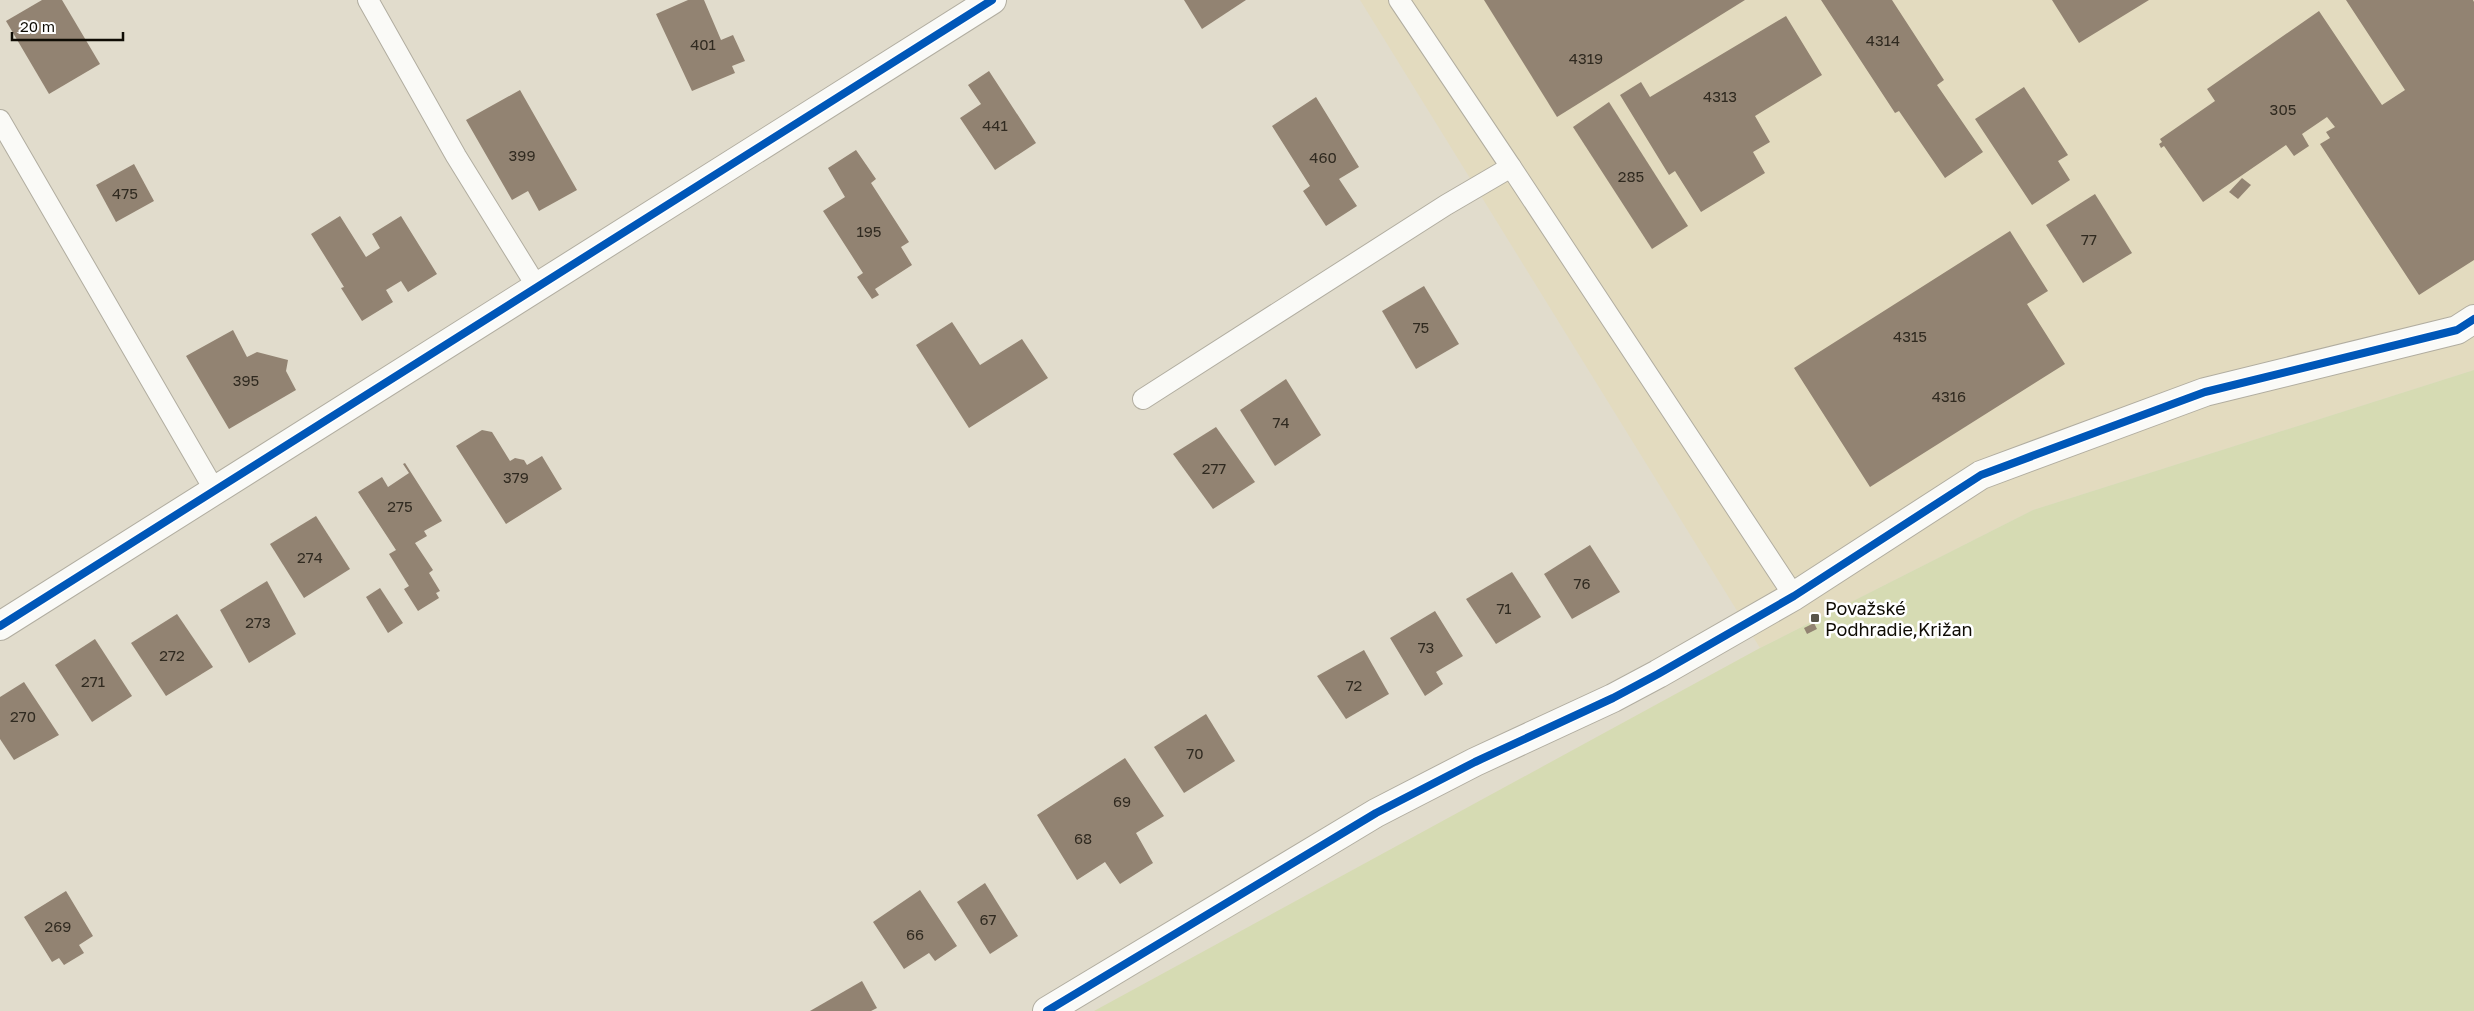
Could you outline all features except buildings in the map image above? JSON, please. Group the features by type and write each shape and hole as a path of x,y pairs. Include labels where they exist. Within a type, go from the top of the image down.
{"street":[{"path":"0,626 992,0"},
{"path":"1047,1011 1376,813 1466,766 1613,698 1794,596 1981,475 2205,392 2457,330 2474,319"}],"lane":[{"path":"368,0 456,156 537,287"},
{"path":"1399,0 1794,596"},
{"path":"0,120 215,490"},
{"path":"1143,399 1446,205 1511,167"}],"shaded area":[{"path":"1360,0 2474,0 2474,370 2033,510 1760,648"}],"green space":[{"path":"2474,370 2474,1011 1094,1011 1760,648 2033,510"}],"cycle path":[{"path":"0,626 992,0"},
{"path":"1047,1011 1376,813 1475,762 1613,698 1794,596 1981,475 2205,392 2457,330 2474,319"}],"place":[{"name":"Považské Podhradie,Križan","path":"1815,618"}]}
